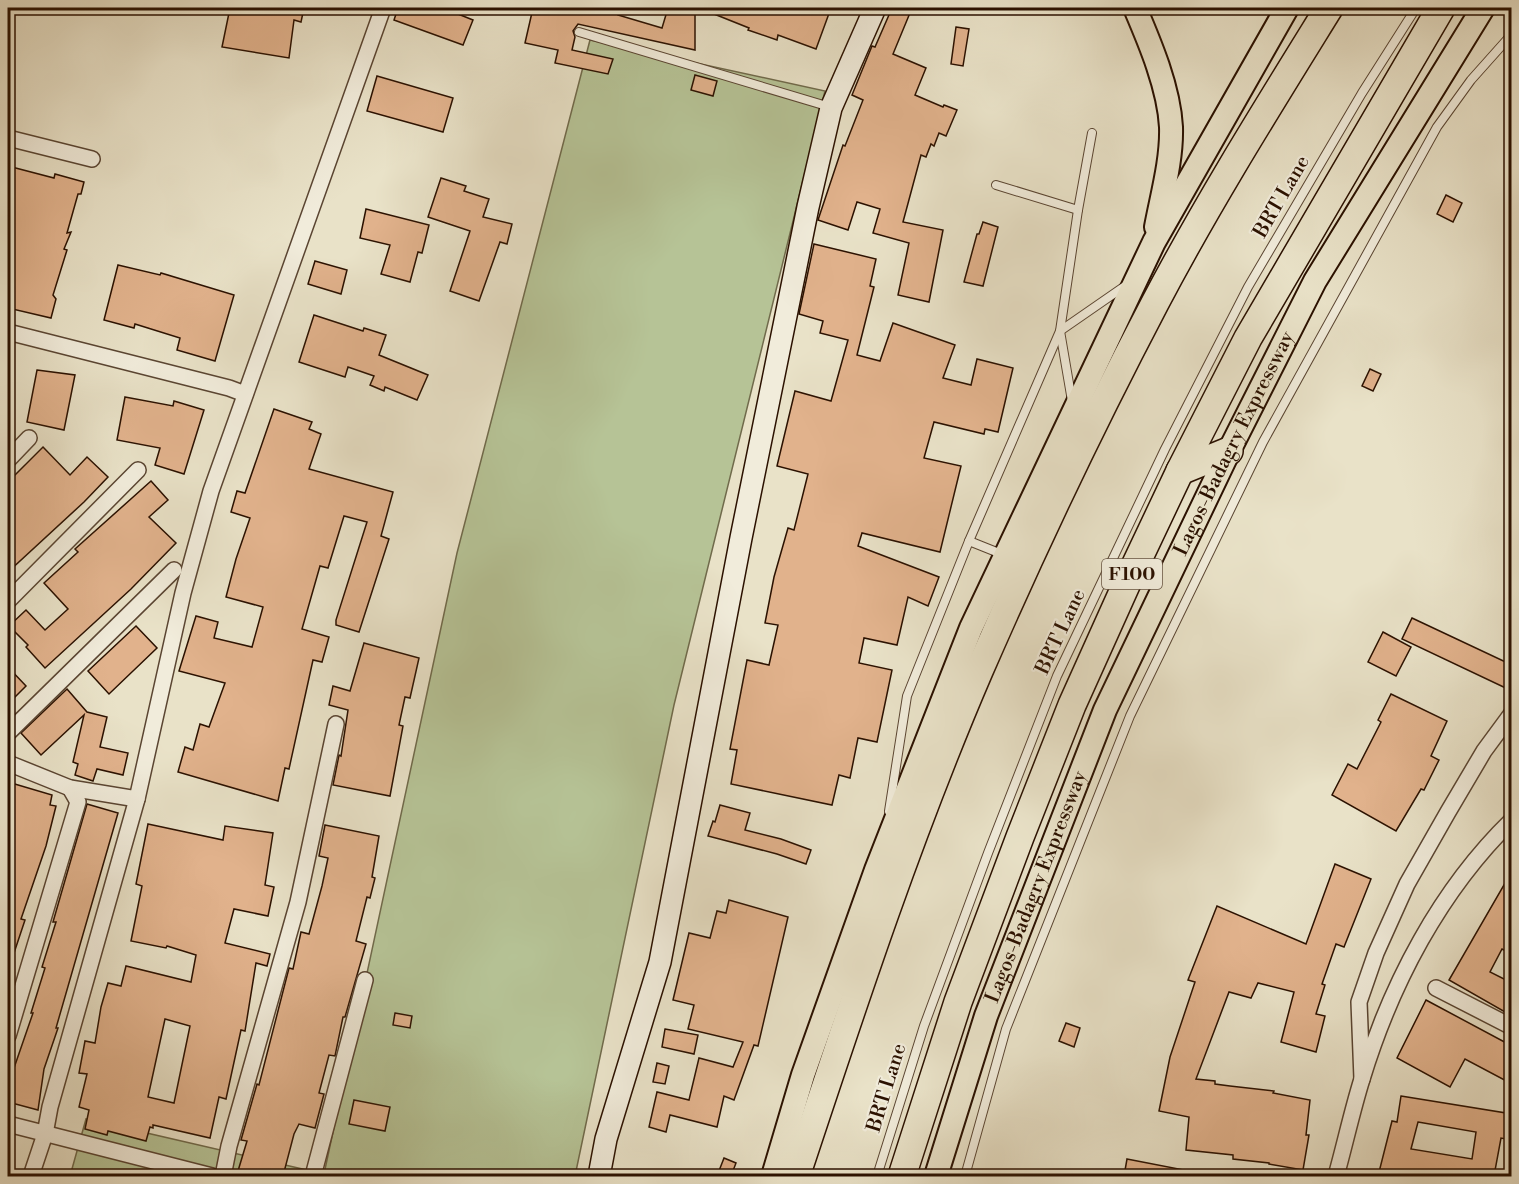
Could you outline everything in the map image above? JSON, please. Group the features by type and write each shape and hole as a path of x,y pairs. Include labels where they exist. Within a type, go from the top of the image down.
{"highway":[{"path":"798,1176 857,991 919,820 978,673 1039,536 1156,302 1250,135 1332,8"},
{"name":"Lagos-Badagry Expressway","path":"902,1176 958,1002 1072,705 1180,471 1248,338 1441,8"},
{"path":"1180,471 1229,451"}],"main road":[{"path":"599,1176 606,1139 660,962 743,527 808,207 831,108 875,8"},
{"path":"1135,8 1163,84 1169,108 1170,149 1154,242"},
{"path":"773,1176 803,1075 883,851 971,628 1154,242 1287,8"},
{"name":"Lagos-Badagry Expressway","path":"936,1176 986,1016 1105,710 1229,451 1315,281 1484,10"}],"street":[{"path":"31,1176 45,1134 50,1107 137,799 183,593 212,491 383,8"},
{"path":"8,138 92,159"},
{"path":"8,332 245,394"},
{"path":"8,460 29,438"},
{"path":"8,601 138,471"},
{"path":"8,733 174,570"},
{"path":"1362,1079 1359,1002 1376,953 1407,884 1484,751 1512,713"},
{"path":"223,1176 229,1146 298,902 336,724"},
{"path":"8,763 70,788 137,799"},
{"path":"8,1036 78,802 70,788"},
{"path":"1336,1176 1362,1079 1381,1024 1413,952 1453,890 1512,820"},
{"path":"313,1176 365,980"},
{"path":"1436,988 1512,1027"},
{"path":"8,1124 212,1176"}],"lane":[{"name":"BRT Lane","path":"877,1176 924,1026 1057,676 1165,449 1248,287 1362,93 1416,8"},
{"path":"579,32 831,108"},
{"path":"965,1176 1006,1029 1130,716 1263,442 1437,127 1471,80 1512,34"},
{"path":"883,851 907,696 969,541 1060,331 1092,133"},
{"path":"996,185 1078,210"},
{"path":"1060,331 1137,279"},
{"path":"1060,331 1074,411"},
{"path":"969,541 1006,556"}],"green space":[{"path":"590,40 825,91 674,705 575,1176 70,1176 86,1119 324,1174 457,553"}],"building":[{"path":"230,8 304,8 301,22 294,20 289,58 222,47"},
{"path":"398,8 443,8 473,20 463,45 394,20"},
{"path":"533,8 620,8 618,15 662,28 668,8 695,8 695,50 578,24 573,31 575,37 572,50 613,59 608,74 555,63 558,50 525,43"},
{"path":"699,8 831,8 816,49 778,35 777,40 748,30 749,28"},
{"path":"892,8 912,8 893,54 926,68 915,95 943,107 944,105 957,110 946,136 939,133 926,157 921,155 903,222 943,230 929,302 898,295 909,243 873,233 880,209 857,202 848,230 818,220 843,145 845,146 863,100 852,95 872,46 875,47"},
{"path":"956,27 969,29 963,66 951,64"},
{"path":"695,75 717,81 713,96 691,90"},
{"path":"377,76 453,98 443,132 367,111"},
{"path":"8,166 54,178 55,174 84,182 81,194 78,194 67,233 71,232 64,249 67,250 53,295 56,299 51,318 8,308"},
{"path":"441,178 466,186 464,191 489,199 483,217 512,224 507,244 500,242 479,301 450,291 470,231 428,217"},
{"path":"1446,195 1462,203 1453,222 1437,214"},
{"path":"366,209 429,225 422,253 418,252 410,282 381,274 390,245 360,238"},
{"path":"983,222 998,227 983,286 964,282 977,234"},
{"path":"814,244 876,259 870,286 874,287 857,355 880,361 893,323 955,345 943,378 971,385 977,359 1013,368 998,432 985,429 984,434 934,422 924,458 961,466 940,552 862,533 858,546 939,577 928,606 908,597 897,645 864,638 859,663 892,670 877,742 858,738 850,778 839,775 832,805 731,784 737,750 730,749 747,660 769,665 778,625 765,623 774,577 788,528 794,530 808,474 777,466 795,391 831,401 848,340 820,333 823,321 799,314"},
{"path":"315,261 347,270 341,294 308,284"},
{"path":"118,265 160,275 161,273 234,295 215,361 177,350 180,338 135,324 134,328 104,320"},
{"path":"314,315 363,331 364,328 386,335 379,355 428,375 417,400 385,387 384,391 370,385 374,376 348,367 345,377 299,362"},
{"path":"1370,369 1381,374 1373,391 1362,386"},
{"path":"37,370 75,375 64,430 27,422"},
{"path":"125,397 173,406 174,401 204,410 184,474 155,465 160,448 117,440"},
{"path":"274,409 312,422 309,429 321,434 309,469 393,492 381,536 389,539 359,632 336,625 336,620 367,522 344,516 328,568 320,566 302,629 329,637 322,662 313,660 289,769 285,768 278,801 178,772 185,747 193,750 200,724 209,727 225,683 179,671 196,616 218,622 214,638 252,647 263,607 226,597 250,518 231,512 237,491 245,493"},
{"path":"43,447 70,475 87,457 108,477 8,572 8,482"},
{"path":"151,481 168,500 149,517 176,543 131,589 45,668 26,647 28,645 9,626 26,610 45,630 68,609 44,583 78,552 75,549"},
{"path":"1412,618 1512,665 1512,691 1402,639"},
{"path":"136,626 157,648 109,694 88,671"},
{"path":"1383,632 1411,647 1396,676 1368,662"},
{"path":"364,643 419,658 410,698 405,697 399,725 403,726 390,796 333,785 339,755 341,756 348,710 329,705 333,686 350,691"},
{"path":"8,667 26,686 8,704"},
{"path":"67,689 87,712 107,717 100,747 128,753 123,775 97,769 93,781 75,775 78,764 73,762 84,715 41,755 21,733"},
{"path":"1391,694 1447,721 1431,756 1439,760 1424,790 1421,789 1396,831 1332,795 1348,764 1357,769 1381,722 1378,720"},
{"path":"8,782 52,795 50,805 56,806 46,846 21,919 25,920 10,965 8,965"},
{"path":"87,804 118,813 56,1028 58,1028 44,1069 38,1110 8,1102 14,1068 33,1013 31,1013 45,968 42,967 56,922 53,922"},
{"path":"720,805 750,813 745,830 781,839 811,850 806,864 708,836"},
{"path":"148,824 223,840 225,826 273,833 265,885 274,887 268,916 234,909 225,943 270,954 267,966 256,963 245,1031 241,1030 226,1099 219,1097 210,1138 153,1125 153,1128 150,1127 146,1141 108,1131 107,1135 85,1129 89,1110 79,1107 87,1074 79,1073 85,1041 95,1043 108,983 121,986 126,966 191,982 196,955 167,946 166,948 131,941 142,886 136,884","holes":["165,1019 190,1026 174,1103 148,1097"]},
{"path":"325,825 379,836 372,877 375,878 370,898 367,897 356,941 366,944 345,1017 343,1017 335,1056 329,1055 319,1093 324,1094 315,1128 299,1124 294,1134 283,1176 238,1171 247,1141 241,1140 257,1084 259,1085 289,968 293,969 301,932 309,934 322,886 328,858 319,856"},
{"path":"1335,864 1371,879 1344,947 1336,944 1322,984 1325,985 1316,1014 1325,1016 1316,1052 1281,1042 1294,992 1258,983 1251,998 1229,992 1196,1079 1215,1081 1215,1084 1274,1091 1273,1093 1310,1100 1306,1135 1309,1135 1303,1170 1233,1159 1233,1155 1186,1150 1189,1117 1159,1111 1170,1057 1195,982 1188,980 1217,906 1306,944"},
{"path":"1512,871 1512,954 1502,949 1490,972 1512,983 1512,1016 1449,980"},
{"path":"729,900 788,917 758,1046 754,1045 734,1100 724,1096 717,1127 670,1115 666,1132 649,1127 657,1092 689,1100 699,1058 733,1067 743,1042 688,1029 694,1005 673,1000 689,933 710,938 717,911 726,913"},
{"path":"1426,1000 1512,1046 1512,1084 1465,1059 1450,1087 1397,1058"},
{"path":"395,1013 412,1016 410,1028 393,1025"},
{"path":"1066,1023 1080,1028 1074,1047 1059,1041"},
{"path":"665,1029 698,1035 694,1054 662,1047"},
{"path":"657,1063 669,1066 665,1084 653,1082"},
{"path":"1401,1096 1512,1114 1512,1140 1501,1138 1494,1176 1425,1176 1404,1173 1403,1176 1378,1176 1392,1121 1397,1122","holes":["1418,1122 1476,1132 1472,1159 1411,1149"]},
{"path":"354,1100 390,1107 385,1131 349,1124"},
{"path":"724,1158 736,1163 731,1176 717,1176"},
{"path":"1127,1159 1184,1170 1183,1176 1124,1176"}]}
